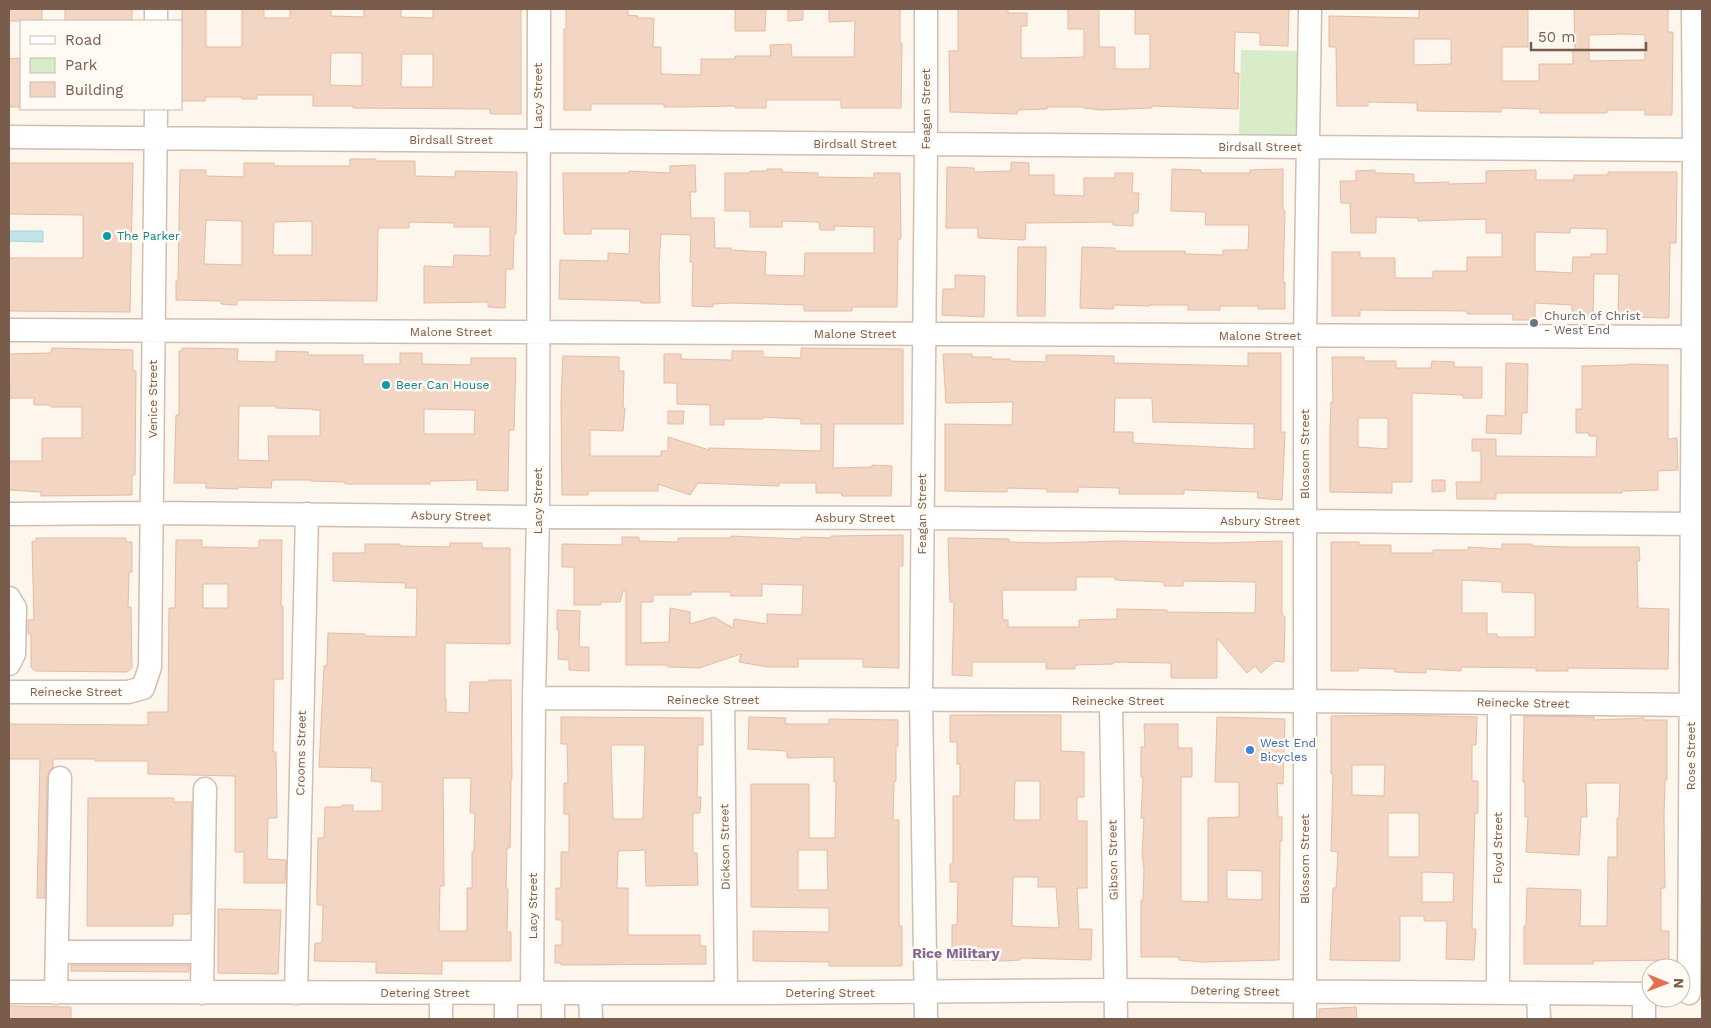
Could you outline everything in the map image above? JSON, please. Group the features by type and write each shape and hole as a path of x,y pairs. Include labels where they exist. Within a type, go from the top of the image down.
{"street":[{"name":"Lacy Street","path":"539,9 538,517 534,698 542,993 553,1019"},
{"name":"Feagan Street","path":"926,9 921,699 926,1019"},
{"name":"Blossom Street","path":"1305,1019 1305,336 1310,9"},
{"name":"Rose Street","path":"1691,993 1697,705 1698,150 1694,9"},
{"name":"Venice Street","path":"143,688 150,667 156,110"},
{"name":"Birdsall Street","path":"9,137 1698,150"},
{"name":"Malone Street","path":"9,330 1697,337"},
{"name":"Asbury Street","path":"9,514 152,513 1697,524"},
{"name":"Crooms Street","path":"296,992 306,514"},
{"path":"9,598 15,608 14,654 9,664"},
{"name":"Reinecke Street","path":"9,692 128,692 143,688"},
{"name":"Reinecke Street","path":"534,698 723,700 1305,700 1697,705"},
{"name":"Dickson Street","path":"723,700 726,993"},
{"name":"Gibson Street","path":"1111,701 1116,1019"},
{"name":"Floyd Street","path":"1498,993 1499,703"},
{"path":"56,992 60,778"},
{"path":"202,993 205,789"},
{"path":"57,952 202,952"},
{"name":"Detering Street","path":"9,992 726,993 1116,990 1641,994"},
{"path":"441,993 442,1019"},
{"path":"506,993 506,1019"},
{"path":"590,993 591,1019"},
{"path":"1538,993 1539,1019"}],"green space":[{"path":"1241,50 1304,51 1299,133 1295,136 1239,136"}],"water":[{"path":"9,231 43,231 43,242 9,241"}],"building":[{"path":"9,9 42,9 42,20 9,21"},
{"path":"65,9 132,9 132,20 65,20"},
{"path":"182,9 206,9 206,47 242,47 242,9 264,9 264,18 290,18 290,9 331,9 331,16 364,17 364,9 401,9 401,17 433,18 433,9 521,9 521,114 490,114 490,109 313,106 313,95 257,95 257,99 205,97 205,101 182,101","holes":["331,53 362,53 362,86 330,85","402,54 433,54 433,87 401,87"]},
{"path":"566,9 628,9 628,15 638,16 638,18 654,18 653,47 661,47 661,74 701,75 701,59 735,59 735,56 771,56 770,45 791,44 792,57 854,57 855,21 829,22 829,9 900,9 900,43 902,43 901,108 841,108 841,100 766,100 766,108 735,108 735,106 664,107 664,104 591,104 591,110 564,110 564,29 566,29"},
{"path":"735,9 766,9 765,31 735,31"},
{"path":"788,9 803,9 803,20 788,21"},
{"path":"958,9 1008,9 1008,13 1027,13 1027,26 1021,26 1021,58 1050,58 1084,57 1084,29 1068,29 1068,9 1099,9 1099,47 1115,47 1115,69 1150,69 1150,34 1135,34 1135,9 1289,9 1288,46 1260,45 1260,33 1235,32 1234,73 1239,73 1238,109 1152,106 1152,108 1101,110 1084,107 1047,107 1047,109 1018,110 1017,114 950,112 949,51 958,51"},
{"path":"1419,9 1528,9 1528,47 1502,47 1502,81 1539,81 1539,64 1573,64 1573,50 1575,50 1574,9 1668,9 1668,32 1673,32 1672,115 1645,115 1645,110 1607,110 1607,113 1540,113 1540,109 1501,108 1501,112 1417,111 1417,103 1368,102 1368,106 1337,106 1336,47 1329,47 1329,16 1419,18","holes":["1589,35 1645,35 1645,60 1589,61","1414,39 1451,39 1451,64 1414,65"]},
{"path":"20,58 20,107 9,107 9,59"},
{"path":"350,159 376,159 376,161 415,161 415,176 455,177 455,171 517,172 516,234 514,234 513,269 506,269 505,308 488,307 488,302 424,303 424,266 453,267 454,255 490,256 490,227 454,227 454,223 409,222 409,228 378,228 377,301 237,300 237,305 221,304 221,301 176,300 180,170 206,170 206,176 244,177 244,163 274,163 274,166 350,166","holes":["206,220 242,221 242,265 204,264","312,221 312,255 273,255 274,222"]},
{"path":"1011,162 1029,163 1029,175 1054,175 1054,195 1084,196 1084,178 1115,178 1115,173 1133,173 1132,193 1139,193 1138,213 1133,213 1133,226 1113,225 1113,222 1026,223 1025,240 978,238 978,228 946,228 947,167 974,168 974,172 1011,171"},
{"name":"The Parker","path":"9,163 133,163 130,312 9,311 9,258 83,258 83,215 9,214"},
{"path":"695,165 696,192 690,192 691,218 714,218 715,248 766,252 765,275 804,276 805,253 874,253 874,227 834,226 835,230 820,230 819,222 782,221 782,227 750,227 750,211 725,211 725,173 750,173 750,171 782,169 782,172 818,173 818,177 874,178 874,173 900,173 901,239 898,239 897,307 852,307 852,311 804,311 804,305 732,303 713,304 713,307 692,306 693,262 690,262 691,235 661,234 659,264 660,303 559,299 560,260 608,261 608,253 629,254 630,229 591,229 591,234 564,234 563,173 629,173 629,171 670,173 670,166"},
{"path":"1172,169 1201,170 1201,173 1250,173 1250,170 1283,169 1283,211 1285,211 1283,282 1285,282 1285,309 1258,309 1258,306 1220,306 1220,310 1188,310 1188,305 1114,305 1113,309 1080,308 1082,247 1115,248 1115,251 1185,251 1185,254 1223,255 1223,250 1248,250 1249,225 1205,225 1206,212 1171,211"},
{"path":"1375,170 1375,173 1414,174 1414,183 1449,182 1449,184 1486,183 1486,171 1536,170 1536,180 1574,180 1574,175 1608,175 1608,172 1677,172 1676,243 1670,243 1669,318 1618,317 1619,274 1594,274 1593,316 1572,316 1572,305 1535,303 1535,320 1513,320 1513,314 1467,314 1467,311 1360,310 1360,316 1332,316 1332,252 1360,252 1360,258 1395,258 1395,278 1433,278 1433,271 1467,271 1467,257 1502,257 1502,233 1486,233 1486,219 1418,221 1418,218 1376,217 1376,233 1351,233 1350,203 1341,203 1340,181 1356,181 1356,171","holes":["1570,228 1607,229 1607,254 1591,254 1591,257 1573,257 1572,273 1535,271 1535,232 1570,233"]},
{"path":"1018,247 1046,247 1045,316 1017,316"},
{"path":"955,275 985,276 984,317 942,315 943,289 955,289"},
{"path":"52,348 133,350 133,371 136,371 135,475 132,475 132,495 41,496 41,492 9,490 9,461 42,461 42,438 82,438 82,407 34,405 34,398 10,398 9,354 51,353"},
{"path":"182,348 238,349 237,361 276,362 276,351 308,352 308,355 363,355 363,364 400,364 400,353 422,353 422,364 471,365 471,358 516,358 514,430 509,430 508,491 477,490 477,480 430,481 430,484 345,484 345,482 311,480 272,480 271,488 238,487 238,489 206,488 206,483 174,483 176,415 179,415 179,351 182,351","holes":["239,406 276,406 276,408 320,410 320,436 268,436 269,461 238,460","424,409 475,410 474,434 424,434"]},
{"path":"801,348 903,349 903,424 834,424 833,468 872,467 872,465 892,466 891,496 842,496 841,493 816,493 816,483 779,483 779,486 698,483 690,495 658,484 658,491 588,491 588,495 562,495 561,401 563,356 619,357 619,371 624,371 623,408 625,408 623,431 590,430 590,456 661,456 661,451 668,451 668,437 709,450 709,448 821,451 821,424 801,424 801,419 763,417 763,419 724,419 724,425 710,425 710,405 677,404 677,383 664,383 664,354 681,354 681,359 732,360 732,351 763,351 763,357 801,358"},
{"path":"1248,353 1281,353 1281,432 1285,432 1282,500 1257,498 1258,492 1184,490 1184,494 1119,494 1119,488 1078,487 1078,492 1047,492 1047,489 1007,488 1007,492 945,491 945,424 1012,425 1013,402 946,403 943,354 972,354 972,357 1046,362 1046,355 1114,356 1114,363 1248,366","holes":["1115,398 1152,398 1153,422 1254,424 1254,449 1133,443 1133,432 1114,432"]},
{"path":"1332,357 1364,357 1364,361 1396,361 1396,368 1431,368 1432,361 1454,362 1454,367 1482,367 1482,398 1463,398 1463,395 1412,393 1412,482 1392,482 1392,493 1330,492 1330,431 1331,402 1333,402","holes":["1358,418 1388,418 1388,449 1358,447"]},
{"path":"1506,363 1528,364 1527,413 1522,413 1521,434 1486,433 1487,415 1505,416"},
{"path":"1668,365 1668,439 1677,438 1678,470 1658,471 1658,490 1622,491 1622,493 1496,493 1496,499 1457,499 1456,482 1481,482 1481,451 1472,451 1472,439 1496,439 1496,456 1596,457 1597,436 1589,436 1589,433 1576,433 1576,409 1582,409 1582,366"},
{"path":"668,411 684,411 683,424 668,424"},
{"path":"1432,480 1445,480 1445,491 1432,492"},
{"path":"903,535 903,566 899,566 899,668 863,667 863,659 798,659 798,667 768,667 739,662 741,654 699,668 668,667 668,665 626,665 626,591 623,591 620,602 601,602 601,605 574,605 574,567 562,567 562,544 622,545 622,537 639,537 639,541 678,542 678,538 731,538 731,536 801,539 801,537 831,538 831,536","holes":["762,584 803,585 802,615 767,614 767,624 734,619 733,628 714,617 690,624 690,612 670,608 669,642 641,643 641,602 653,602 653,595 691,595 691,592 731,592 731,596 762,596"]},
{"path":"36,538 126,538 126,542 132,542 132,572 129,572 128,607 131,607 132,668 127,672 35,671 31,667 31,634 28,634 28,620 34,620 32,542 36,541"},
{"path":"948,538 1009,539 1009,542 1047,543 1282,541 1282,614 1285,617 1284,662 1275,661 1261,673 1255,666 1247,673 1217,638 1217,678 1171,678 1171,663 1113,662 1113,664 1075,665 1075,669 1046,669 1046,662 972,662 972,676 952,675 954,602 950,602","holes":["1076,577 1115,577 1115,580 1164,582 1164,586 1183,586 1183,581 1256,582 1255,613 1167,612 1167,610 1117,609 1117,619 1079,620 1079,627 1008,627 1008,620 1003,620 1002,590 1076,590"]},
{"path":"176,540 202,540 202,547 259,548 259,540 282,540 283,679 274,679 273,752 276,752 277,818 268,818 267,859 286,860 285,883 244,883 244,852 235,852 235,776 148,774 148,761 53,759 53,767 47,778 45,898 37,898 40,759 9,759 9,724 148,725 148,712 168,712 169,608 175,608","holes":["203,584 228,584 228,608 203,608"]},
{"path":"1331,542 1359,542 1359,545 1391,545 1391,553 1433,553 1433,550 1468,550 1468,547 1502,549 1502,544 1568,547 1639,547 1640,561 1637,561 1638,608 1669,609 1668,669 1568,668 1568,671 1536,671 1536,668 1461,667 1461,671 1426,669 1426,673 1395,672 1395,669 1358,668 1358,671 1331,671","holes":["1462,580 1502,582 1502,592 1535,593 1535,637 1497,637 1497,634 1487,634 1487,613 1462,613"]},
{"path":"450,543 482,543 482,548 510,548 510,644 445,643 445,699 446,712 469,713 470,682 511,680 512,779 510,848 507,848 506,889 508,889 507,932 511,932 511,961 442,961 442,974 376,973 376,962 314,961 315,943 322,943 323,905 317,905 318,838 324,838 325,807 353,805 353,811 382,811 382,782 371,781 372,768 319,767 324,666 327,666 328,633 416,637 417,588 405,588 406,583 333,581 333,553 365,553 365,544 450,547","holes":["443,778 471,778 470,813 475,813 474,852 472,852 472,888 467,888 467,931 439,931 440,886 444,886"]},
{"path":"557,610 580,611 579,647 589,647 589,671 569,670 569,660 558,659 559,630 557,630"},
{"path":"950,715 1061,715 1061,751 1084,752 1084,797 1077,797 1077,821 1087,821 1087,888 1077,888 1079,929 1092,929 1091,960 1020,958 1020,960 1001,961 952,960 952,925 957,925 958,882 950,882 950,864 953,864 953,796 960,796 960,764 957,764 957,742 950,742","holes":["1015,781 1040,781 1040,820 1014,820","1013,877 1038,877 1038,887 1056,887 1059,928 1012,926"]},
{"path":"1408,715 1477,717 1476,745 1472,745 1472,781 1478,781 1478,813 1475,813 1473,881 1472,929 1476,929 1474,960 1446,959 1447,921 1424,921 1424,916 1400,916 1400,961 1330,960 1333,888 1336,888 1338,852 1331,851 1333,774 1331,774 1331,716","holes":["1352,765 1385,765 1384,796 1352,795","1388,813 1419,813 1419,857 1388,856","1422,872 1454,873 1453,902 1422,902"]},
{"path":"1524,716 1594,717 1594,720 1644,718 1644,720 1667,720 1667,780 1665,780 1664,816 1665,888 1661,888 1661,931 1669,931 1669,958 1593,961 1593,964 1524,964 1527,888 1581,890 1580,926 1607,926 1608,857 1617,857 1617,818 1619,818 1620,783 1586,783 1587,817 1581,817 1579,855 1526,852 1528,817 1525,817 1525,782 1523,782"},
{"path":"561,717 703,718 703,745 698,745 697,797 701,797 700,813 693,813 693,853 697,853 698,885 646,886 645,850 618,851 617,888 628,888 628,935 700,935 700,946 706,946 706,964 561,965 561,963 555,963 555,945 562,945 562,920 556,920 556,888 561,888 561,852 569,852 569,814 564,814 564,783 568,783 567,744 561,744","holes":["611,745 645,745 643,819 613,819"]},
{"path":"749,717 786,718 785,724 829,724 829,719 898,720 893,820 899,820 899,926 902,926 902,966 829,966 829,962 753,961 753,931 829,932 829,908 751,907 751,784 809,784 809,838 835,838 836,782 834,782 834,757 787,758 787,751 748,749","holes":["798,850 827,850 828,890 798,890"]},
{"path":"1217,717 1285,719 1283,784 1277,783 1278,817 1282,817 1279,960 1203,962 1179,960 1179,957 1141,957 1144,818 1141,818 1143,777 1141,777 1141,747 1145,747 1144,724 1178,724 1178,748 1192,748 1192,777 1181,777 1181,901 1208,902 1208,818 1239,817 1239,782 1215,782","holes":["1227,870 1262,871 1262,900 1227,899"]},
{"path":"88,798 174,798 174,802 192,802 190,914 173,914 173,926 87,926"},
{"path":"218,909 281,910 278,974 218,973"},
{"path":"71,965 189,965 189,972 71,971"},
{"path":"9,1006 71,1007 71,1019 9,1019"},
{"path":"1356,1007 1357,1019 1319,1019 1319,1009"}],"place":[{"name":"The Parker","path":"107,236"},
{"name":"Church of Christ - West End","path":"1534,323"},
{"name":"Beer Can House","path":"386,385"},
{"name":"West End Bicycles","path":"1250,750"}],"district":[{"name":"Rice Military","path":"956,953"}]}
